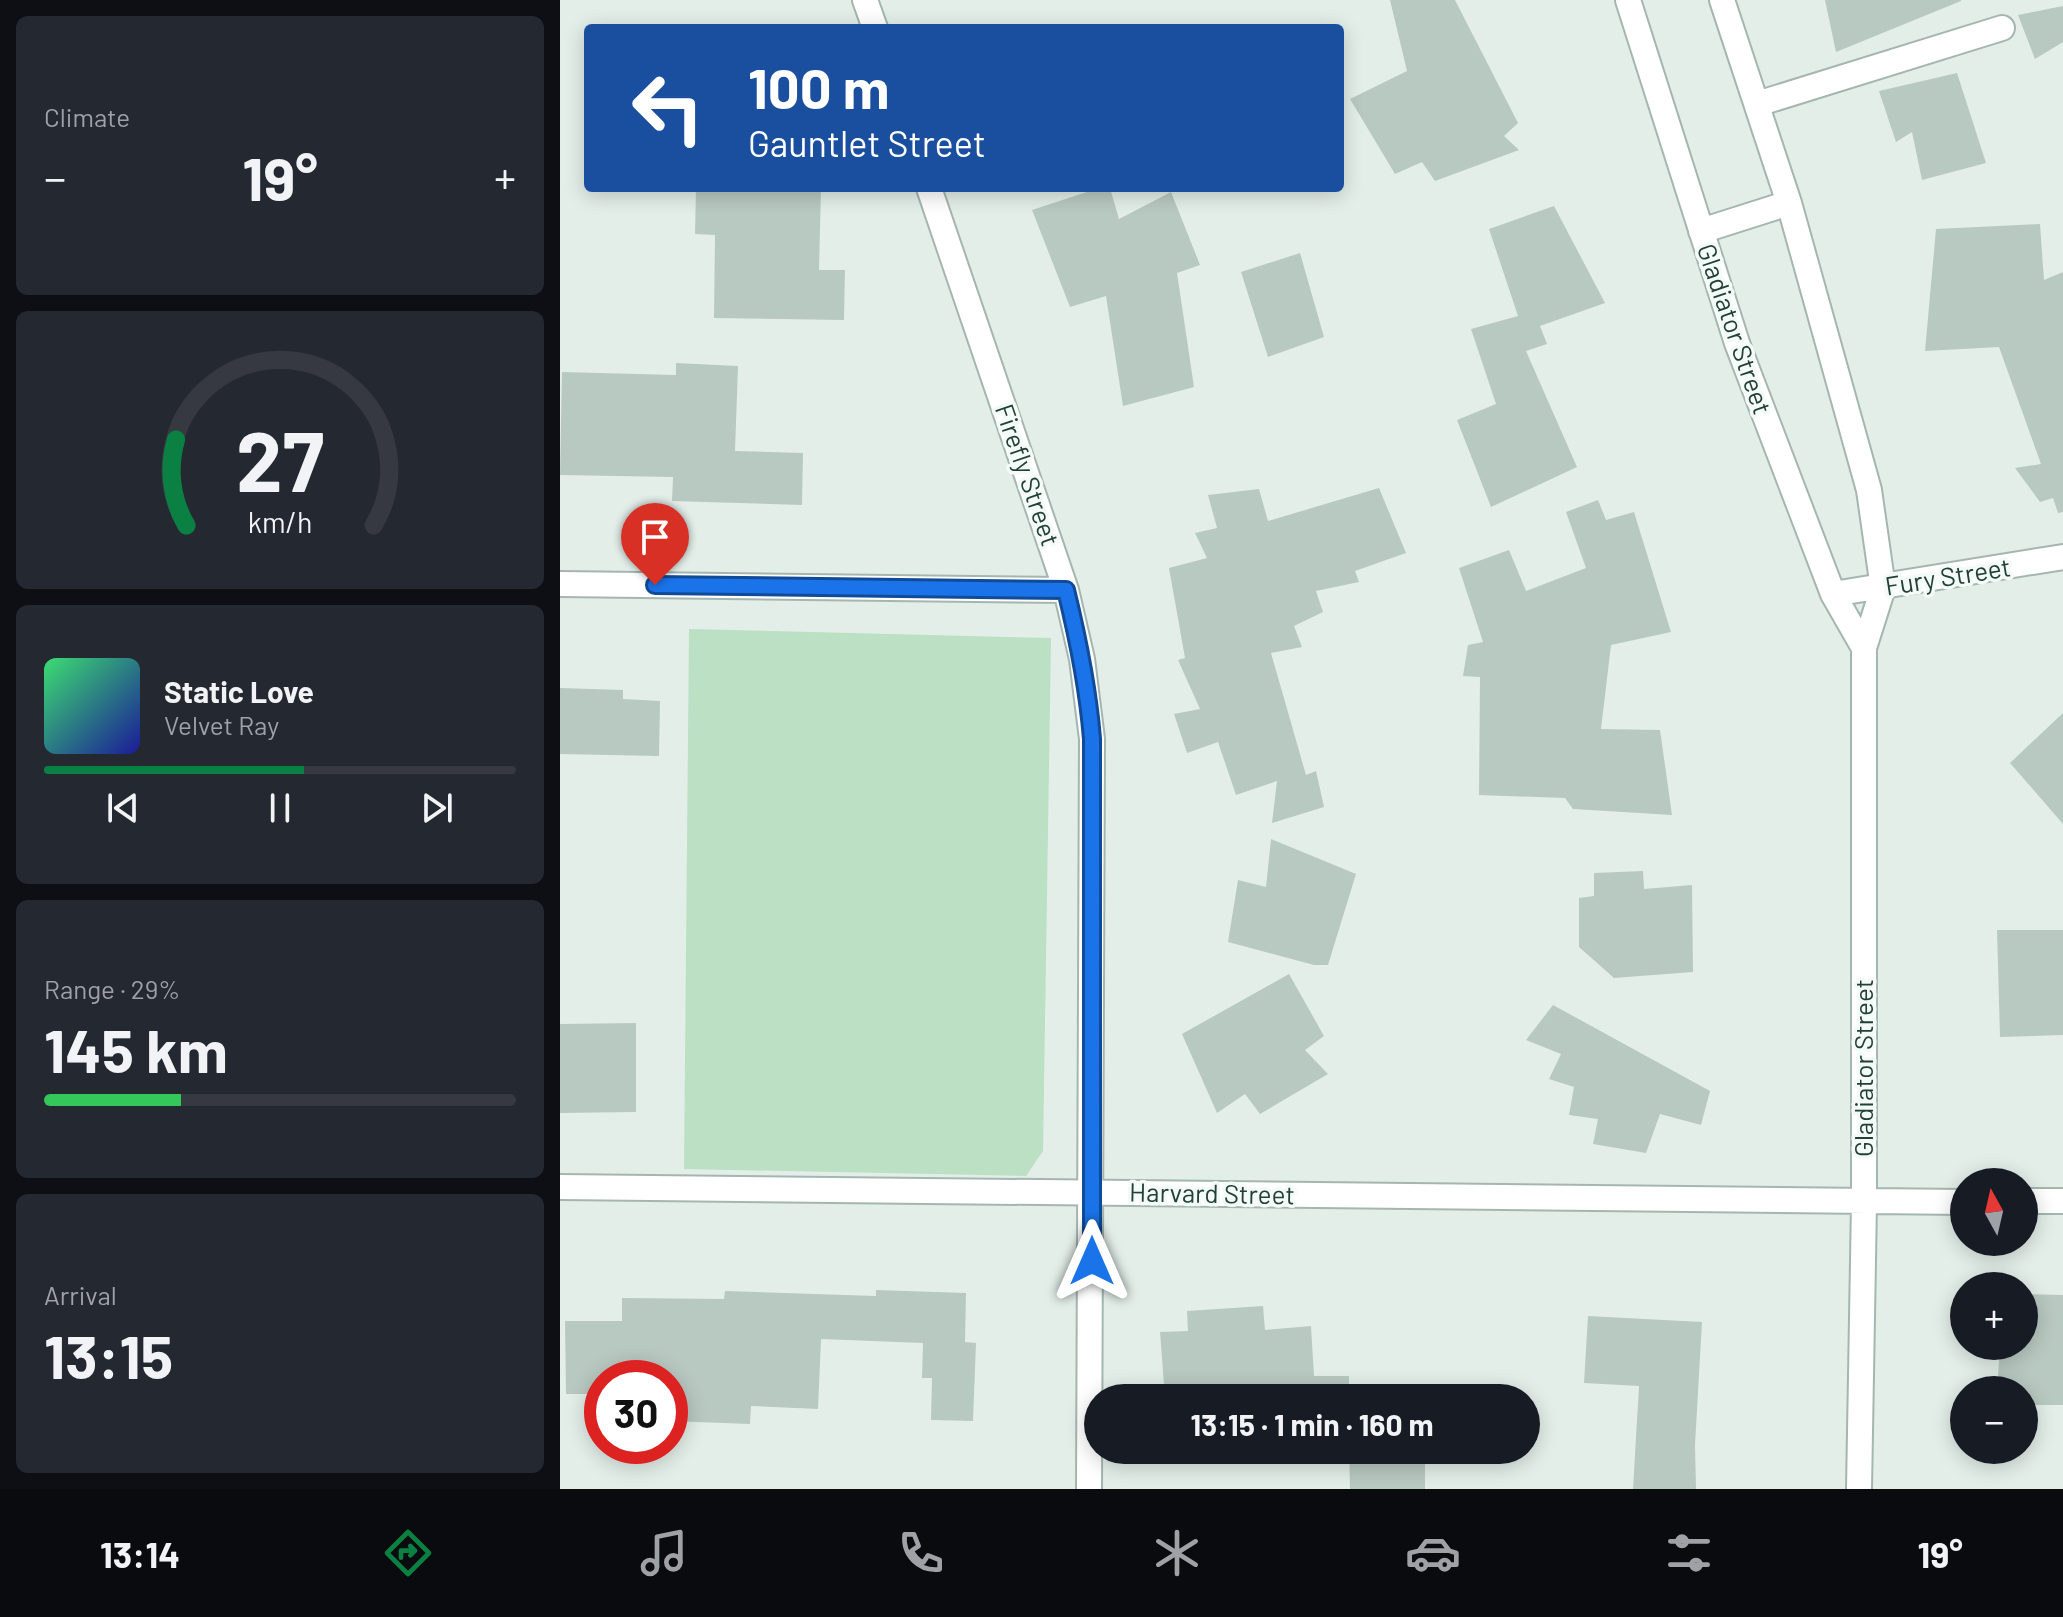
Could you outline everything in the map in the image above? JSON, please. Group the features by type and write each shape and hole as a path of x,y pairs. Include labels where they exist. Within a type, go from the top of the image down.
{"street":[{"path":"865,0 874,24"},
{"name":"Gladiator Street","path":"1628,0 1737,343 1833,594 1864,648"},
{"name":"Gladiator Street","path":"1722,0 1789,203 1869,490 1879,542 1883,588 1864,648 1864,1203 1859,1489"},
{"path":"1757,104 2002,28"},
{"name":"Firefly Street","path":"930,192 1066,590 1087,687 1092,739 1089,1489"},
{"path":"1701,231 1789,203"},
{"name":"Fury Street","path":"1833,594 2063,557"},
{"path":"560,584 1066,590"},
{"name":"Harvard Street","path":"560,1187 1950,1202"},
{"path":"2038,1201 2063,1201"}],"green space":[{"path":"689,629 1051,638 1043,1151 1026,1176 684,1169"}],"building":[{"path":"1390,0 1455,0 1518,123 1504,136 1519,150 1435,181 1422,162 1395,174 1350,99 1407,71"},
{"path":"1825,0 1961,0 1961,1 1836,52"},
{"path":"2063,6 2063,42 2035,59 2018,15"},
{"path":"1957,73 1986,163 1922,180 1912,132 1896,142 1879,91"},
{"path":"696,192 821,192 819,270 845,270 844,320 714,318 715,235 695,234"},
{"path":"1087,192 1111,192 1119,219 1171,192 1200,265 1177,273 1194,387 1123,406 1106,296 1070,307 1032,210"},
{"path":"1554,206 1605,303 1540,326 1547,344 1526,351 1577,467 1491,507 1457,420 1496,404 1471,329 1518,316 1489,229"},
{"path":"2040,224 2044,280 2063,272 2063,512 2058,513 2053,498 2040,502 2015,468 2041,464 1999,347 1925,351 1936,229"},
{"path":"1300,253 1324,337 1268,357 1241,272"},
{"path":"676,363 738,366 735,451 803,453 802,505 672,501 673,477 560,475 562,372 676,375"},
{"path":"1379,488 1406,553 1355,571 1359,582 1316,591 1323,612 1294,626 1302,647 1271,653 1306,775 1316,771 1324,807 1272,823 1277,781 1236,795 1218,742 1187,753 1174,714 1200,709 1178,660 1185,658 1169,568 1207,558 1195,533 1217,528 1208,495 1259,489 1268,521"},
{"path":"1598,500 1606,520 1634,512 1671,632 1611,645 1601,729 1660,730 1672,815 1573,809 1565,798 1479,795 1480,677 1463,676 1468,645 1483,642 1459,568 1509,550 1526,591 1586,568 1566,512"},
{"path":"560,688 623,690 623,699 660,701 659,756 560,754"},
{"path":"2063,713 2063,824 2010,763"},
{"path":"1271,839 1356,874 1328,965 1314,965 1228,942 1238,880 1266,887"},
{"path":"1643,871 1644,889 1692,885 1693,972 1614,978 1579,947 1579,898 1594,896 1594,873"},
{"path":"1997,930 2063,930 2063,1035 2000,1037"},
{"path":"1289,974 1324,1036 1305,1050 1328,1074 1260,1114 1245,1094 1217,1113 1182,1034"},
{"path":"1553,1005 1710,1091 1701,1125 1660,1114 1646,1153 1593,1144 1598,1119 1569,1115 1574,1087 1549,1079 1561,1054 1526,1040"},
{"path":"636,1023 636,1112 560,1113 560,1024"},
{"path":"876,1290 966,1293 965,1342 976,1343 973,1421 931,1420 932,1378 922,1378 923,1343 821,1339 818,1409 751,1406 750,1424 688,1422 688,1360 584,1360 584,1394 566,1394 565,1321 622,1321 622,1298 724,1299 725,1291 876,1296"},
{"path":"2038,1294 2063,1295 2063,1405 2038,1405 2038,1376 1998,1376 1999,1360 2038,1360"},
{"path":"1263,1306 1265,1330 1311,1326 1314,1376 1349,1376 1349,1384 1164,1384 1160,1332 1188,1331 1187,1311"},
{"path":"1588,1316 1702,1322 1695,1445 1696,1489 1633,1489 1639,1386 1584,1383"},
{"path":"1349,1464 1425,1464 1425,1489 1350,1489"}],"route":[{"path":"655,585 1066,590 1082,659 1092,739 1092,1261"}]}
